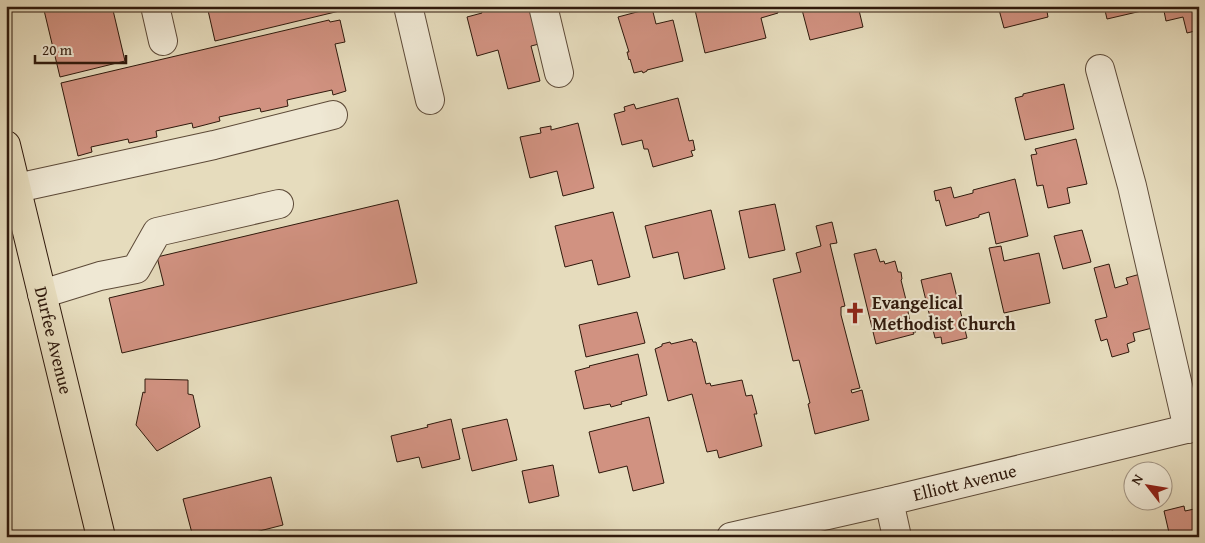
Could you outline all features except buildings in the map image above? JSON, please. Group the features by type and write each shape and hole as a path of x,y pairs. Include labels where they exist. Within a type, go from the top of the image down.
{"main road":[{"name":"Durfee Avenue","path":"6,145 101,537"}],"street":[{"path":"155,6 163,41"},
{"path":"408,6 430,100"},
{"path":"543,6 559,73"},
{"path":"1100,69 1132,186 1193,427"},
{"path":"17,188 214,145 333,115"},
{"path":"42,294 100,276 136,268 157,232 279,204"},
{"name":"Elliott Avenue","path":"731,537 889,501 1193,427"},
{"path":"889,501 898,537"}],"place":[{"name":"Evangelical Methodist Church","path":"855,313"}]}
